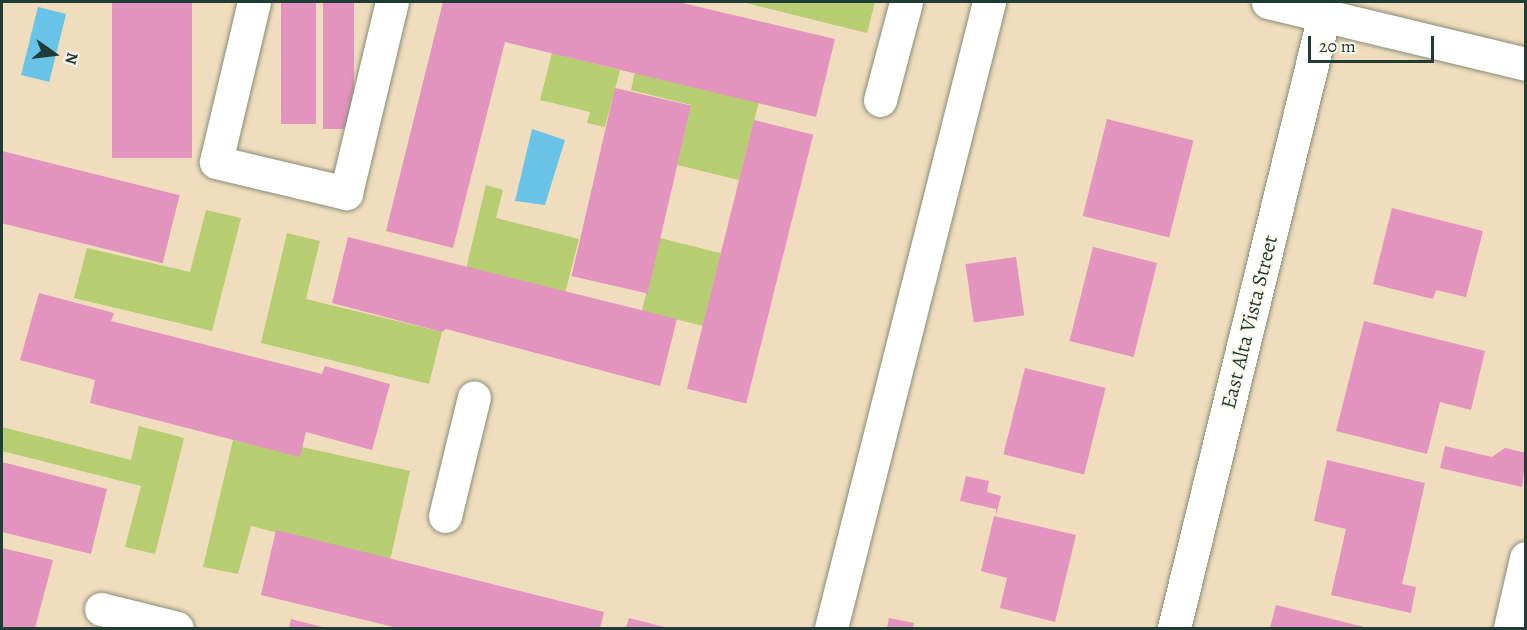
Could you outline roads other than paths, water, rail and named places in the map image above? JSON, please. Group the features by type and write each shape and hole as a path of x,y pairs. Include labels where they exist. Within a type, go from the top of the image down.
{"street":[{"path":"254,2 216,162 346,193 392,2"},
{"path":"880,100 906,2"},
{"path":"831,628 989,2"},
{"path":"1268,2 1525,62"},
{"name":"East Alta Vista Street","path":"1174,628 1324,15"},
{"path":"445,516 474,397"},
{"path":"1510,628 1526,558"},
{"path":"101,609 177,628"}],"water":[{"path":"38,7 66,14 49,82 21,75"},
{"path":"532,129 565,140 545,205 515,201"}]}
